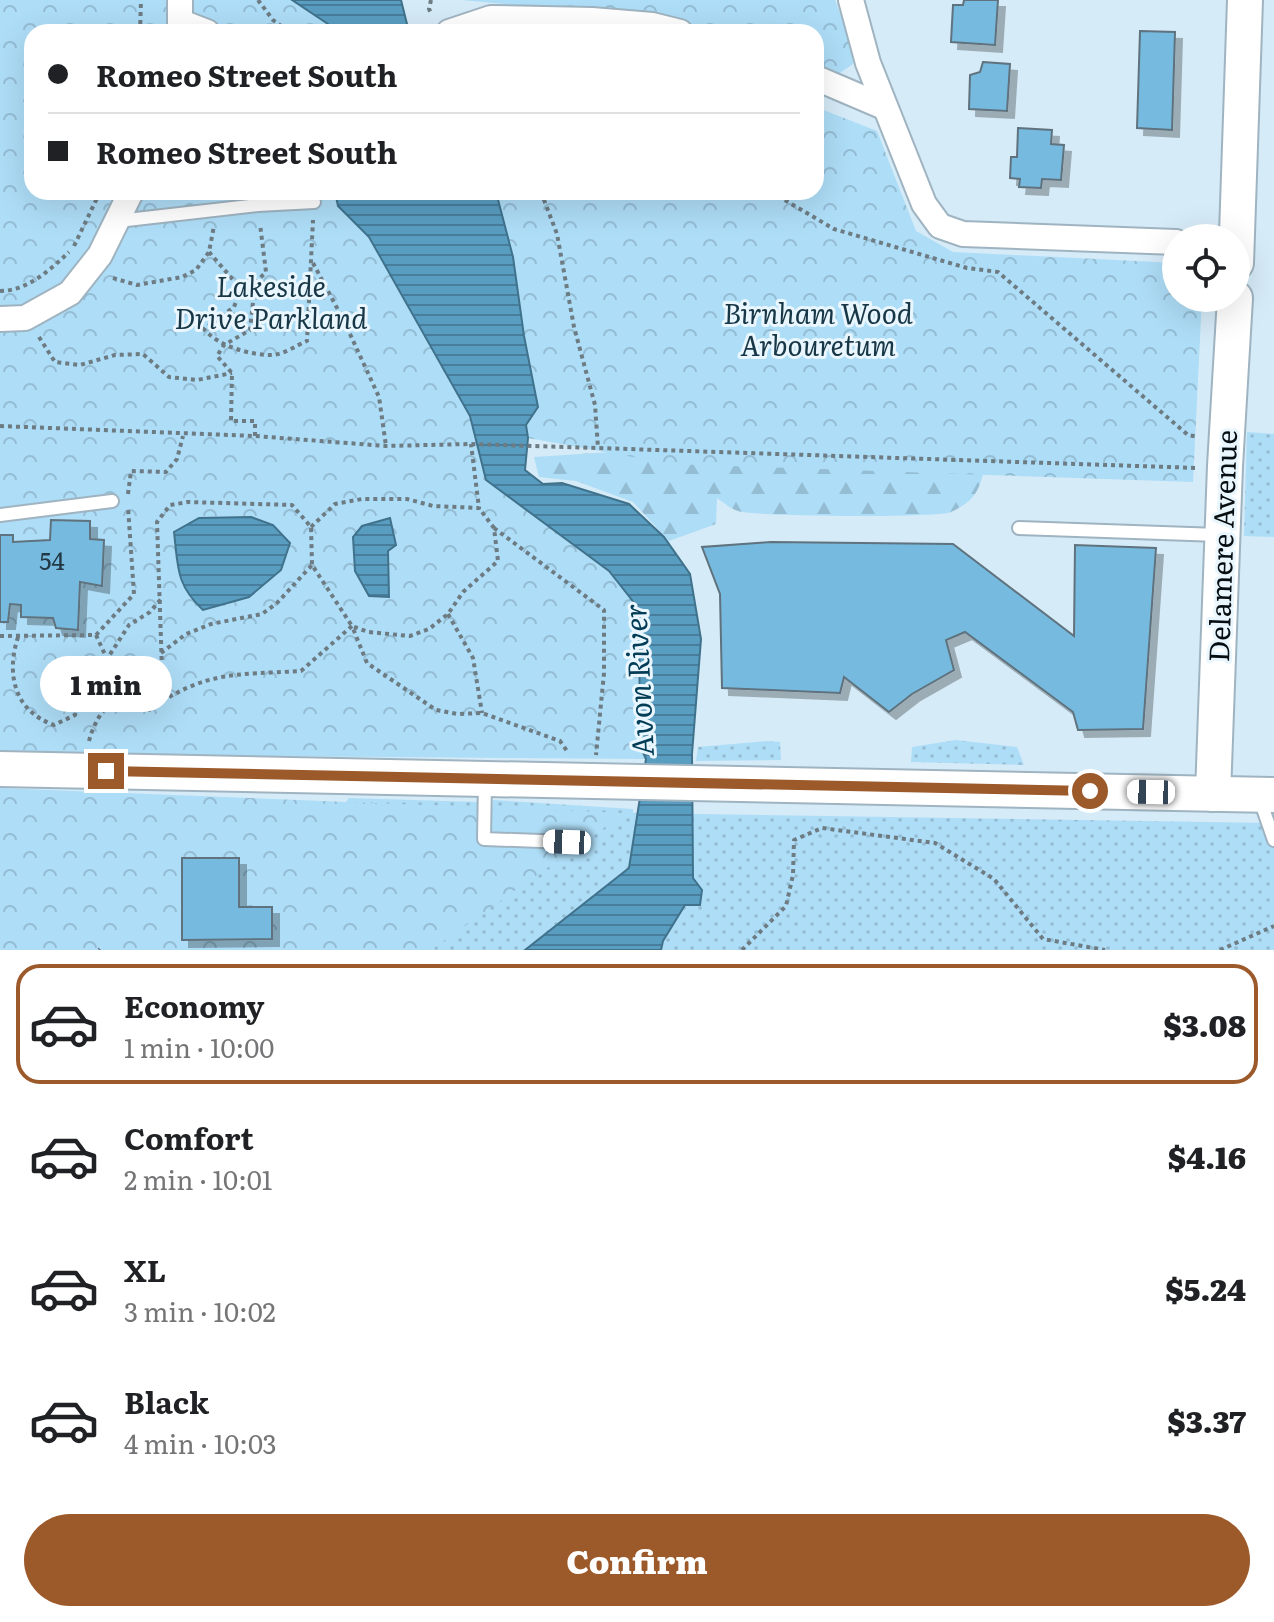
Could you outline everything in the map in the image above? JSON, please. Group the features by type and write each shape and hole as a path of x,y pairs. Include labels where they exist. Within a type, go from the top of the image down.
{"main road":[{"path":"1237,224 1245,0"},
{"name":"Delamere Avenue","path":"1213,794 1225,466 1234,312"},
{"path":"0,769 1266,794"}],"street":[{"path":"851,0 884,107 924,204 940,226 963,234 1162,241"},
{"path":"466,24 497,9 640,24"},
{"path":"824,81 884,107"},
{"path":"0,319 25,318 70,293 100,255 127,200"}],"lane":[{"path":"118,221 258,205 314,202"},
{"path":"0,515 112,501"},
{"path":"1019,528 1223,535"},
{"path":"485,778 484,839 567,842"},
{"path":"1266,794 1274,840"}],"path":[{"path":"140,24 141,0"},
{"path":"258,0 278,24"},
{"path":"0,291 13,291 46,273 72,249 96,200"},
{"path":"544,200 557,234 574,327 595,405 598,448"},
{"path":"785,200 834,229 967,268 998,272 1188,435 1201,437"},
{"path":"209,252 241,289 234,307 204,329 213,340 274,355 307,341 314,202"},
{"path":"255,436 255,421 231,421 232,373 217,356 224,345 250,330 255,283 266,272 258,205"},
{"path":"87,270 137,285 182,277 196,270 209,252 217,210"},
{"path":"311,261 344,321 379,397 386,446"},
{"path":"25,318 55,362 80,365 115,355 143,354 169,377 197,380 232,373"},
{"path":"0,426 255,436 386,446 471,444 1107,466 1225,466"},
{"path":"0,636 96,635 134,594 127,500 131,471 166,472 177,459 183,435"},
{"path":"471,444 479,508 494,528 604,610 604,673 596,758 621,781"},
{"path":"311,527 335,504 362,499 407,499 433,506 479,508"},
{"path":"163,700 157,522 170,505 188,502 292,505 311,527 312,565 352,626 367,663 436,710 457,714 482,713 560,741 571,758"},
{"path":"352,626 368,632 410,636 429,629 448,614 463,592 498,561 494,528"},
{"path":"161,653 186,634 211,624 262,614 277,603 312,565"},
{"path":"107,659 129,625 150,612 161,599"},
{"path":"448,614 473,658 482,713"},
{"path":"18,637 12,677 24,703 36,719 54,725 75,715 80,701 95,696 111,697 149,710 202,680 242,673 301,671 352,626"},
{"path":"82,770 93,727 111,697 114,680 96,635"},
{"path":"742,950 786,906 793,875 794,840 822,828 935,843 994,879 1043,939 1105,950"},
{"path":"1220,950 1274,926"}],"green space":[{"name":"Lakeside Drive Parkland","path":"0,0 292,0 328,24 24,24 24,200 337,200 338,206 369,237 470,416 486,480 609,571 639,609 640,745 646,759 0,754"},
{"path":"462,0 835,0 853,48 853,64 837,75 824,71 824,24 689,24 675,20"},
{"name":"Birnham Wood Arbouretum","path":"824,110 877,131 916,231 953,252 1162,262 1162,312 1201,312 1193,482 672,464 528,438 526,425 538,407 513,257 498,200 824,200"},
{"path":"1247,432 1274,434 1274,537 1244,536"},
{"path":"627,451 985,465 975,494 966,504 951,512 883,516 776,515 738,511 717,498 716,524 669,541 633,502 576,481 539,477 534,457"},
{"path":"956,740 1017,747 1024,765 911,762 912,747"},
{"path":"780,742 781,760 696,761 698,747"},
{"path":"0,788 625,813 431,950 0,950"},
{"path":"349,798 478,802 478,810 492,813 493,800 633,809 633,813 1274,823 1274,950 314,950 340,810"}],"water":[{"path":"292,0 401,0 407,24 328,24"},
{"name":"Avon River","path":"337,200 498,200 513,257 538,407 526,425 525,470 543,484 562,483 629,504 664,537 690,574 701,639 692,754 693,878 702,890 700,905 685,905 663,941 661,950 525,950 629,868 646,759 640,746 639,609 609,571 486,480 470,416 369,237 338,206"},
{"path":"251,517 273,525 290,543 281,570 249,597 203,610 183,584 174,532 199,518"},
{"path":"390,518 396,545 388,551 389,597 369,596 355,571 353,537 362,526"}],"building":[{"path":"964,0 998,0 995,45 951,42 953,5 963,5"},
{"path":"1140,31 1175,32 1172,130 1137,128"},
{"path":"983,62 1010,64 1007,111 969,109 970,75 980,72"},
{"path":"1018,128 1052,130 1051,144 1064,145 1061,180 1042,179 1041,188 1019,187 1020,179 1010,178 1011,157 1017,157"},
{"path":"51,520 90,521 90,539 104,540 102,586 80,582 78,630 56,628 53,618 21,617 21,605 10,604 8,622 0,622 0,535 13,535 13,542 50,540"},
{"path":"771,542 953,544 1074,636 1075,545 1156,548 1143,729 1078,730 1073,712 965,632 946,640 954,670 912,694 889,712 844,677 840,693 722,688 720,594 702,547"},
{"path":"182,858 239,858 239,907 272,907 272,939 182,940"}],"route":[{"path":"106,771 1090,791"}]}
